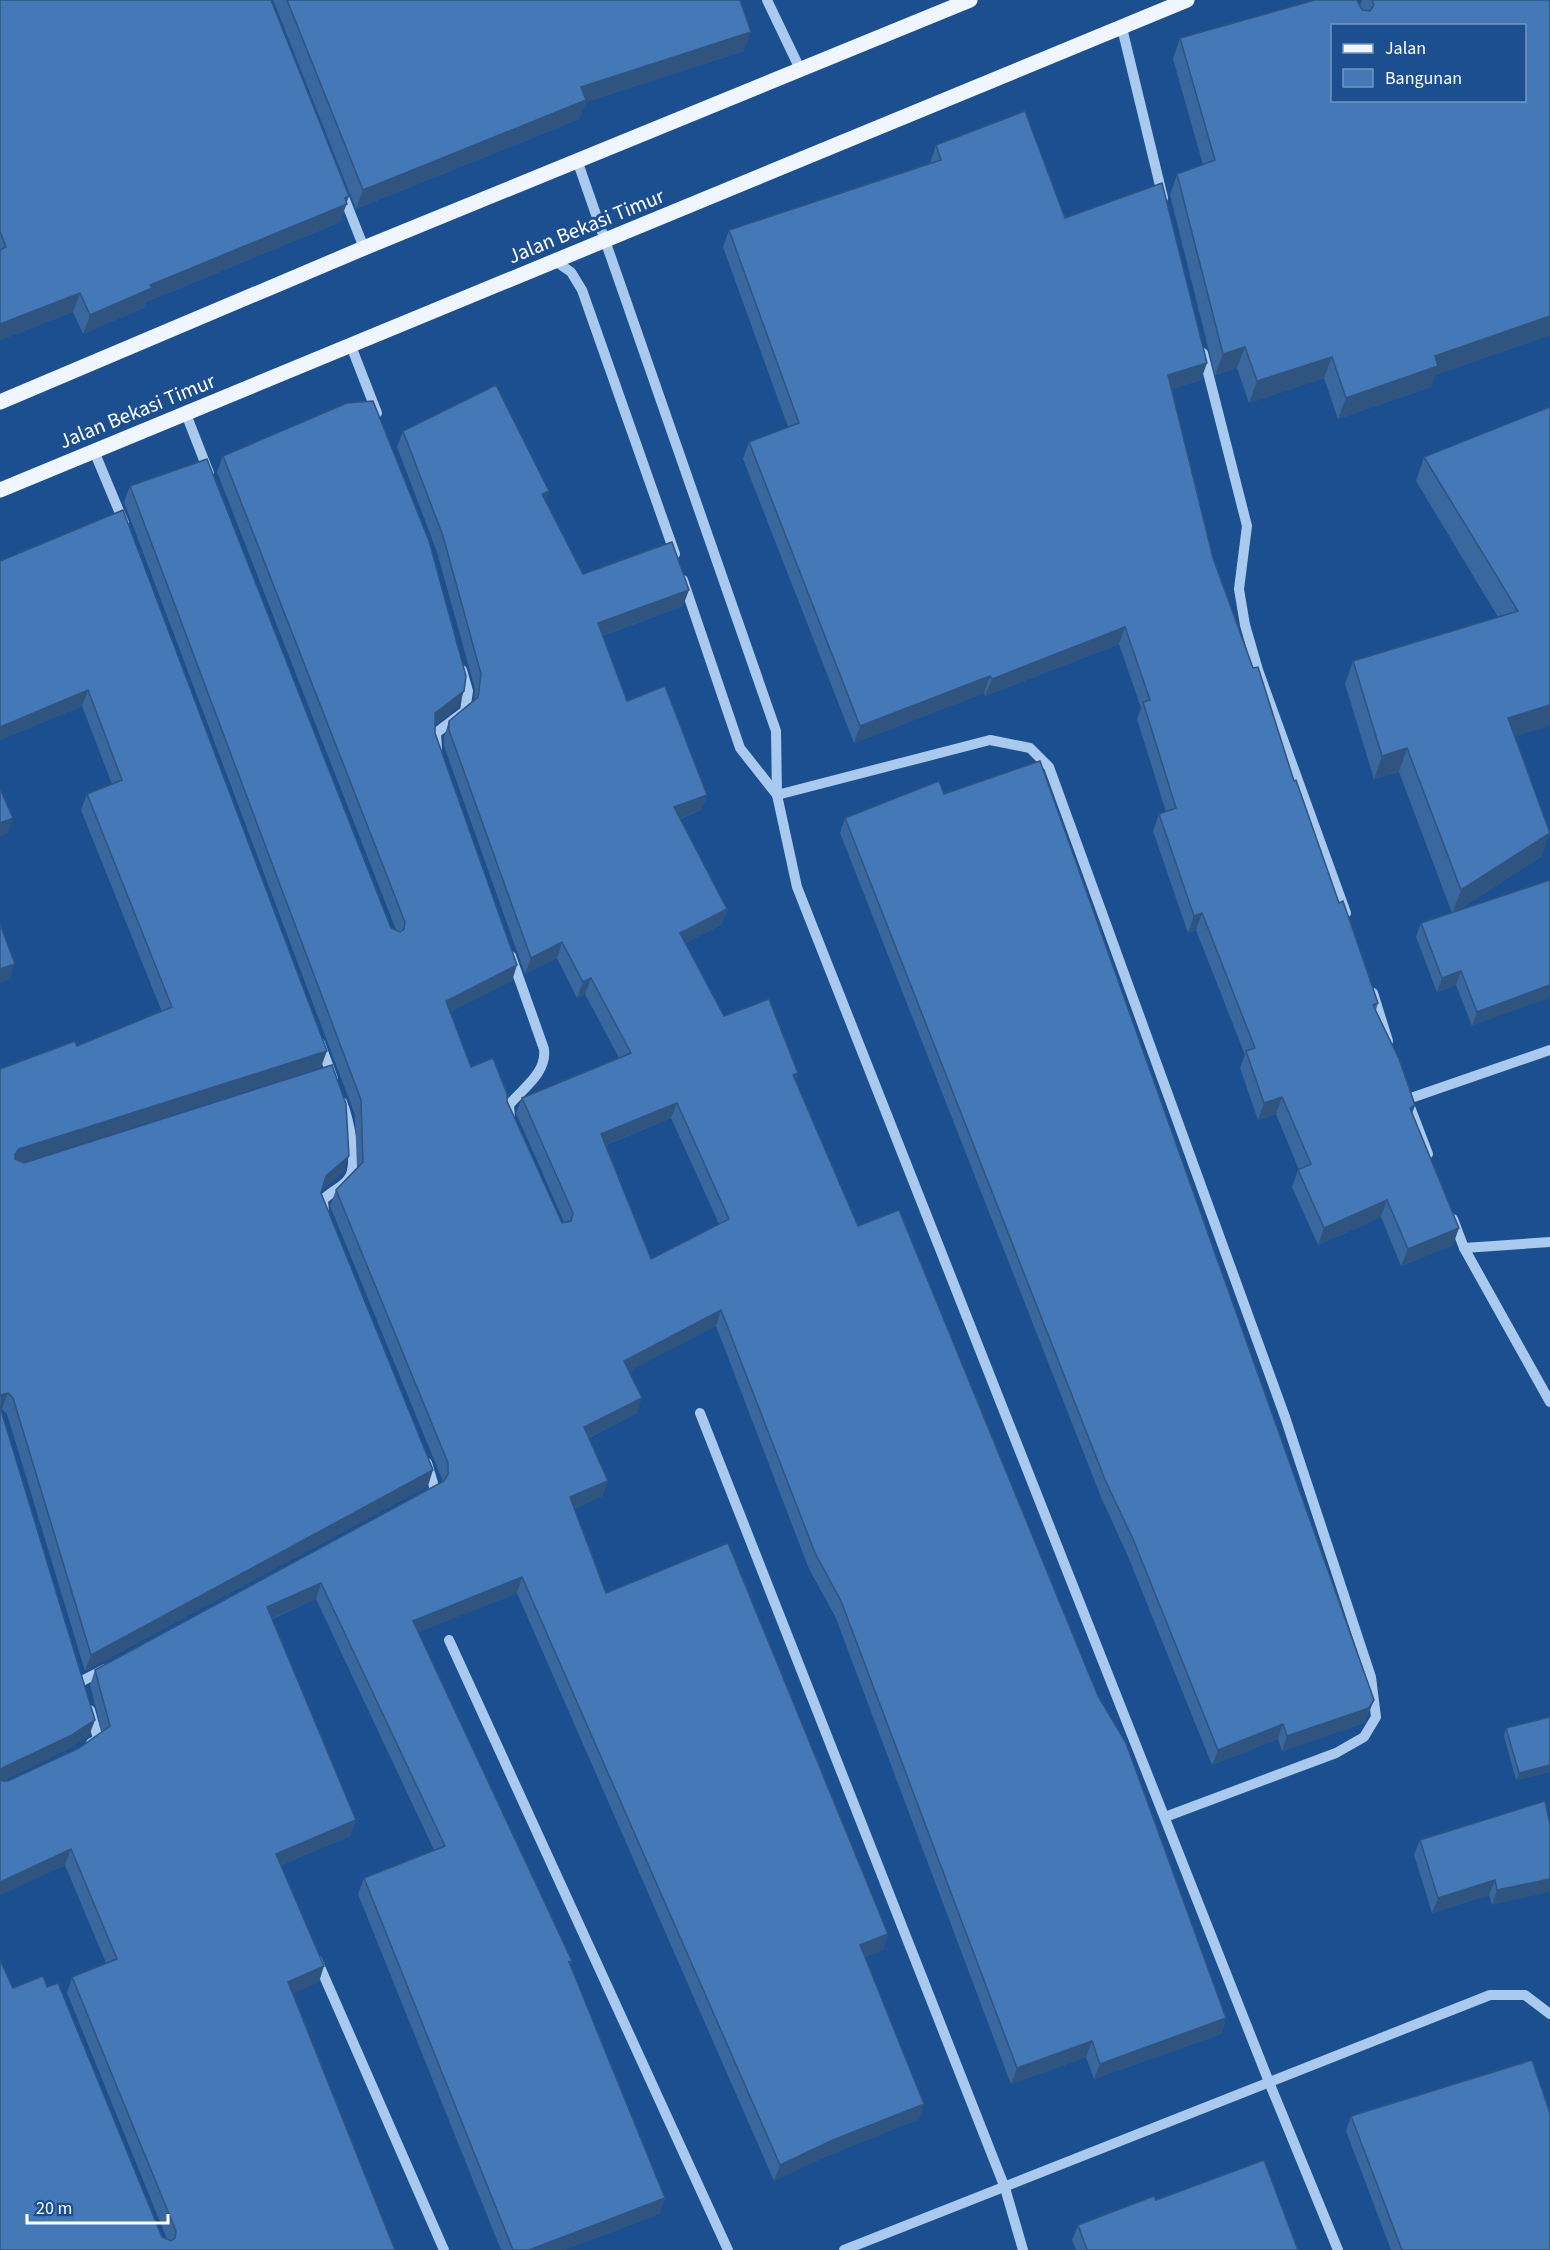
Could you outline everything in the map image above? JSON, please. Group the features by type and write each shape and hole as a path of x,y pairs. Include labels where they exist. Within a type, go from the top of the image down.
{"main road":[{"path":"0,402 364,248 970,0"},
{"name":"Jalan Bekasi Timur","path":"0,490 1187,0"}],"street":[{"path":"767,0 800,69"},
{"path":"1122,28 1165,206"},
{"path":"577,160 776,731 777,795 797,887 1269,2082 1338,2250"},
{"path":"336,178 364,248"},
{"path":"555,261 572,272 582,290 740,748 777,795"},
{"path":"1200,341 1247,526 1239,589 1245,625 1258,670 1350,925"},
{"path":"351,345 380,420"},
{"path":"186,414 214,485"},
{"path":"94,451 130,539"},
{"path":"440,758 436,747 436,733 465,711 468,691 459,661"},
{"path":"777,795 990,740 1029,748 1049,768 1285,1417 1371,1677 1376,1717 1364,1737 1336,1753 1166,1817"},
{"path":"508,948 544,1049 545,1059 536,1077 509,1105 508,1114 513,1125"},
{"path":"1368,980 1393,1056"},
{"path":"314,1027 348,1118 352,1167 348,1180 323,1200 322,1206 328,1225"},
{"path":"1432,1163 1406,1094 1550,1050"},
{"path":"319,1075 330,1072"},
{"path":"1448,1205 1464,1248 1550,1402"},
{"path":"1464,1248 1550,1242"},
{"path":"700,1413 1005,2188 1023,2250"},
{"path":"414,1503 435,1490 435,1482 422,1450"},
{"path":"449,1640 728,2250"},
{"path":"82,1682 113,1665"},
{"path":"78,1670 98,1738 79,1751"},
{"path":"313,1950 444,2250"},
{"path":"844,2250 1490,1995 1525,1995 1550,2014"}],"building":[{"path":"0,0 271,0 349,196 345,198 347,204 150,285 152,288 90,315 80,293 0,324 0,250 6,247 0,231"},
{"path":"287,0 740,0 751,32 581,87 586,100 363,190"},
{"path":"1315,0 1357,0 1362,10 1370,11 1374,5 1372,0 1550,0 1550,316 1435,356 1438,366 1346,398 1332,357 1257,381 1245,347 1223,354 1177,174 1215,160 1180,38"},
{"path":"1025,111 1065,218 1162,183 1207,363 1168,375 1213,558 1253,668 1258,667 1294,781 1296,780 1339,903 1343,901 1378,1003 1373,1005 1399,1059 1415,1105 1410,1108 1459,1228 1408,1249 1387,1200 1324,1228 1298,1170 1311,1164 1282,1097 1264,1103 1246,1051 1255,1048 1202,913 1194,916 1159,814 1176,808 1143,702 1150,700 1125,627 992,679 990,676 860,726 749,442 799,423 729,230 941,160 936,145"},
{"path":"496,385 549,491 542,494 583,574 672,542 689,590 598,623 627,701 665,686 707,795 674,807 727,909 680,933 724,1016 769,999 798,1073 793,1075 858,1226 899,1210 1098,1696 1126,1743 1226,2018 1100,2064 1092,2041 1017,2068 841,1601 815,1553 721,1310 624,1361 642,1398 584,1427 608,1481 570,1497 606,1593 728,1543 888,1934 860,1945 924,2104 833,2140 780,2165 522,1577 413,1621 572,1961 569,1962 665,2198 529,2250 513,2250 364,1878 445,1846 321,1583 267,1607 356,1820 276,1854 324,1966 288,1982 395,2250 0,2250 0,1960 13,1988 43,1976 47,1987 58,1983 162,2237 171,2241 175,2238 176,2231 72,1977 117,1959 71,1849 0,1882 0,1778 2,1781 8,1781 79,1748 110,1726 95,1670 444,1481 448,1474 448,1463 336,1190 363,1162 361,1100 130,486 207,459 391,928 400,932 404,929 405,922 223,456 347,403 373,401 429,541 466,676 464,691 435,713 435,733 517,965 446,1001 471,1067 493,1058 507,1094 507,1101 562,1223 571,1221 573,1213 522,1098 631,1053 591,978 583,982 562,942 531,958 449,730 449,721 478,697 481,674 443,536 403,431","holes":["677,1103 729,1219 651,1259 601,1134"]},
{"path":"1550,407 1550,705 1508,718 1550,833 1461,890 1407,748 1382,756 1353,661 1518,611 1424,457"},
{"path":"123,510 327,1051 19,1149 15,1154 15,1159 24,1163 332,1065 346,1104 349,1156 326,1176 321,1193 433,1470 91,1655 13,1398 8,1393 0,1397 0,1069 75,1041 77,1046 172,1007 87,794 122,780 88,690 0,727 0,561"},
{"path":"1040,761 1374,1700 1369,1708 1287,1736 1283,1724 1218,1750 1133,1539 1106,1482 845,818 939,781 944,794"},
{"path":"0,789 13,818 0,823"},
{"path":"1550,880 1550,985 1477,1012 1461,971 1442,978 1421,923"},
{"path":"0,924 15,964 0,969"},
{"path":"0,1407 95,1720 72,1735 2,1768 0,1773"},
{"path":"1550,1717 1550,1765 1519,1773 1506,1728"},
{"path":"1545,1801 1550,1824 1550,1879 1497,1890 1495,1880 1438,1898 1420,1840"},
{"path":"1532,2060 1550,2113 1550,2250 1402,2250 1351,2116"},
{"path":"1264,2160 1298,2250 1087,2250 1078,2225 1154,2196 1156,2200"}]}
